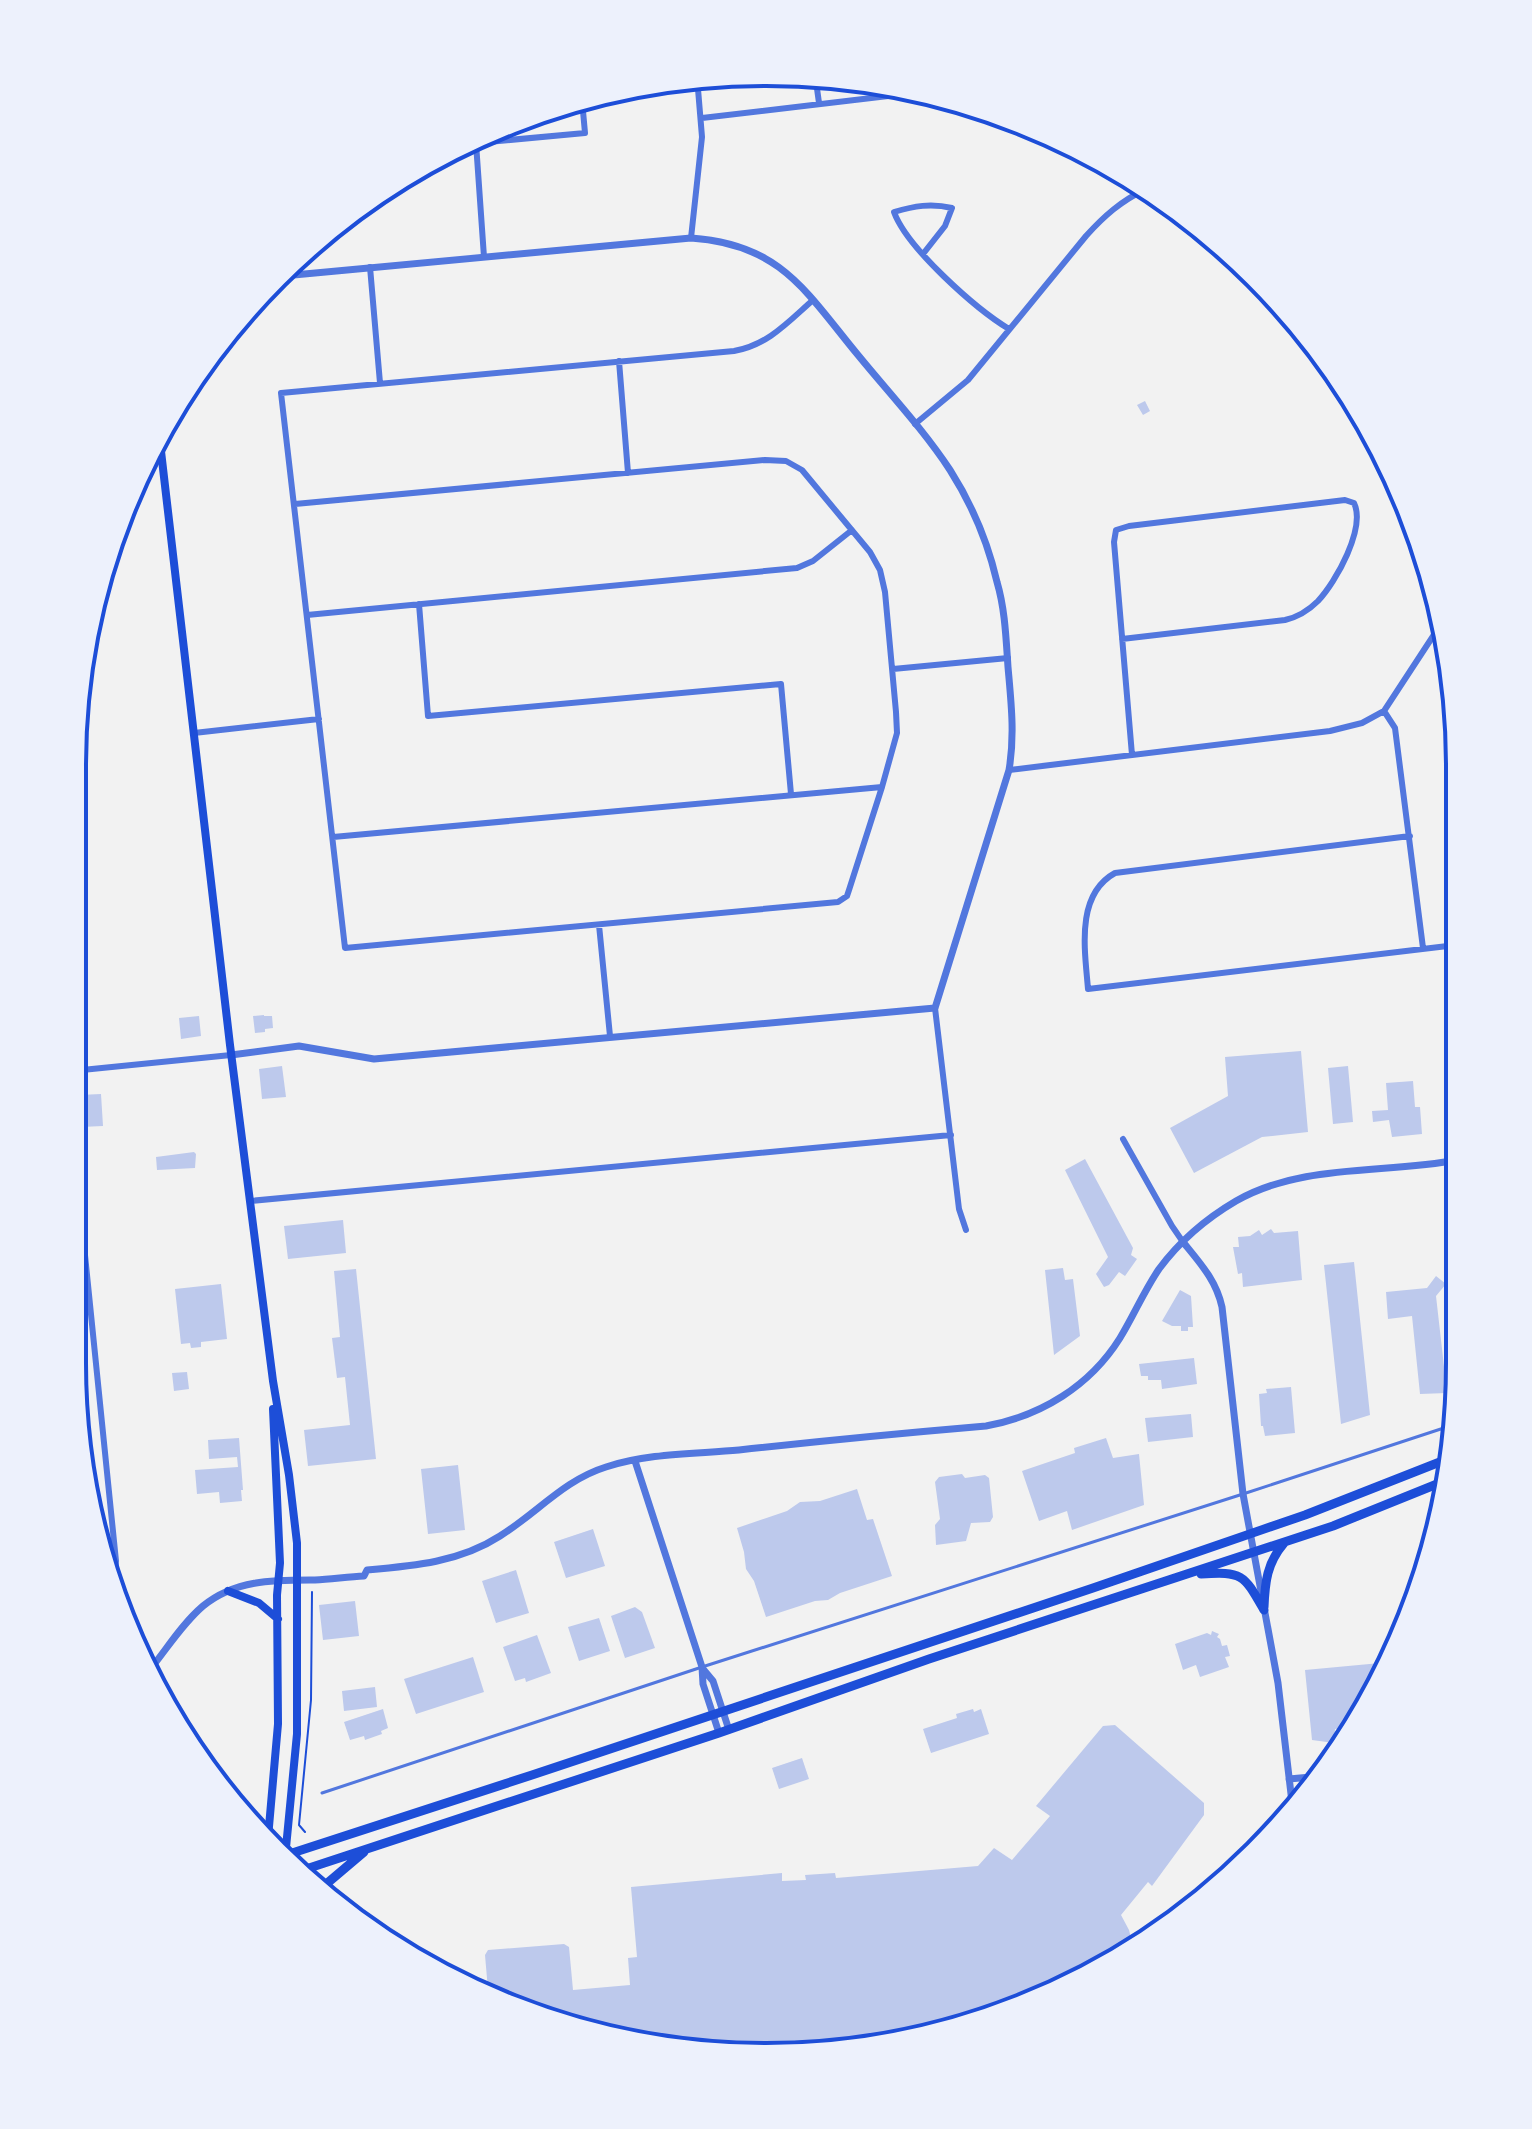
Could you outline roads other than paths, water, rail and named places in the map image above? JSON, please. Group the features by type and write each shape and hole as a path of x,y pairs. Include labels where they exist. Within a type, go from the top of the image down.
{"main road":[{"path":"161,455 231,1055 298,1558 297,1734 286,1845"},
{"path":"269,1826 278,1724 279,1580 273,1381"},
{"path":"295,1854 1251,1534 1438,1463"},
{"path":"311,1867 1333,1526 1435,1485"},
{"path":"1264,1610 1268,1567 1286,1541"},
{"path":"1185,1575 1237,1575 1249,1584 1264,1610"},
{"path":"228,1591 259,1603 278,1619"},
{"path":"328,1882 366,1849"}],"street":[{"path":"817,88 819,103"},
{"path":"691,238 702,137 699,90"},
{"path":"702,118 882,96"},
{"path":"500,141 585,133 583,111"},
{"path":"477,151 484,257"},
{"path":"915,424 968,380 1086,236 1115,206 1134,195"},
{"path":"923,254 945,226 952,208 936,204 894,212 898,224 923,254 945,278 1009,329"},
{"path":"296,275 691,238 725,242 760,254 782,268 813,300 951,472 979,528 998,585 1008,658 1013,739 1009,770 935,1008 959,1209 966,1230"},
{"path":"370,267 380,383"},
{"path":"295,504 765,460 786,461 802,470 870,552 880,570 893,669 897,733 847,896 838,902 345,948 281,393 747,349 773,336 813,300"},
{"path":"619,361 628,473"},
{"path":"1122,639 1285,620 1302,613 1324,594 1350,548 1357,528 1354,503 1345,500 1116,530 1114,542 1122,639 1132,755"},
{"path":"307,615 797,568 813,561 852,530"},
{"path":"419,604 428,716 781,684 791,794"},
{"path":"1009,770 1344,728 1384,711 1434,637"},
{"path":"893,669 1008,658"},
{"path":"1384,711 1395,728 1423,948"},
{"path":"194,733 319,719"},
{"path":"333,837 882,787"},
{"path":"1410,836 1115,873 1102,882 1091,901 1085,934 1088,989 1446,946"},
{"path":"599,925 610,1036"},
{"path":"86,1070 299,1046 374,1059 935,1008"},
{"path":"250,1201 951,1135"},
{"path":"1123,1139 1172,1226 1212,1278 1218,1292 1243,1494 1278,1683 1291,1794"},
{"path":"156,1665 204,1605 228,1591 260,1581 364,1576 367,1570 446,1560 499,1537 555,1493 606,1467 664,1456 986,1426 1026,1416 1063,1396 1097,1367 1121,1335 1159,1269 1183,1242 1237,1201 1284,1182 1316,1175 1446,1163"},
{"path":"86,1265 116,1562"},
{"path":"635,1461 702,1667 703,1684 729,1730"},
{"path":"718,1712 719,1733"},
{"path":"1289,1779 1305,1778"}],"lane":[{"path":"322,1793 1443,1428"}]}
